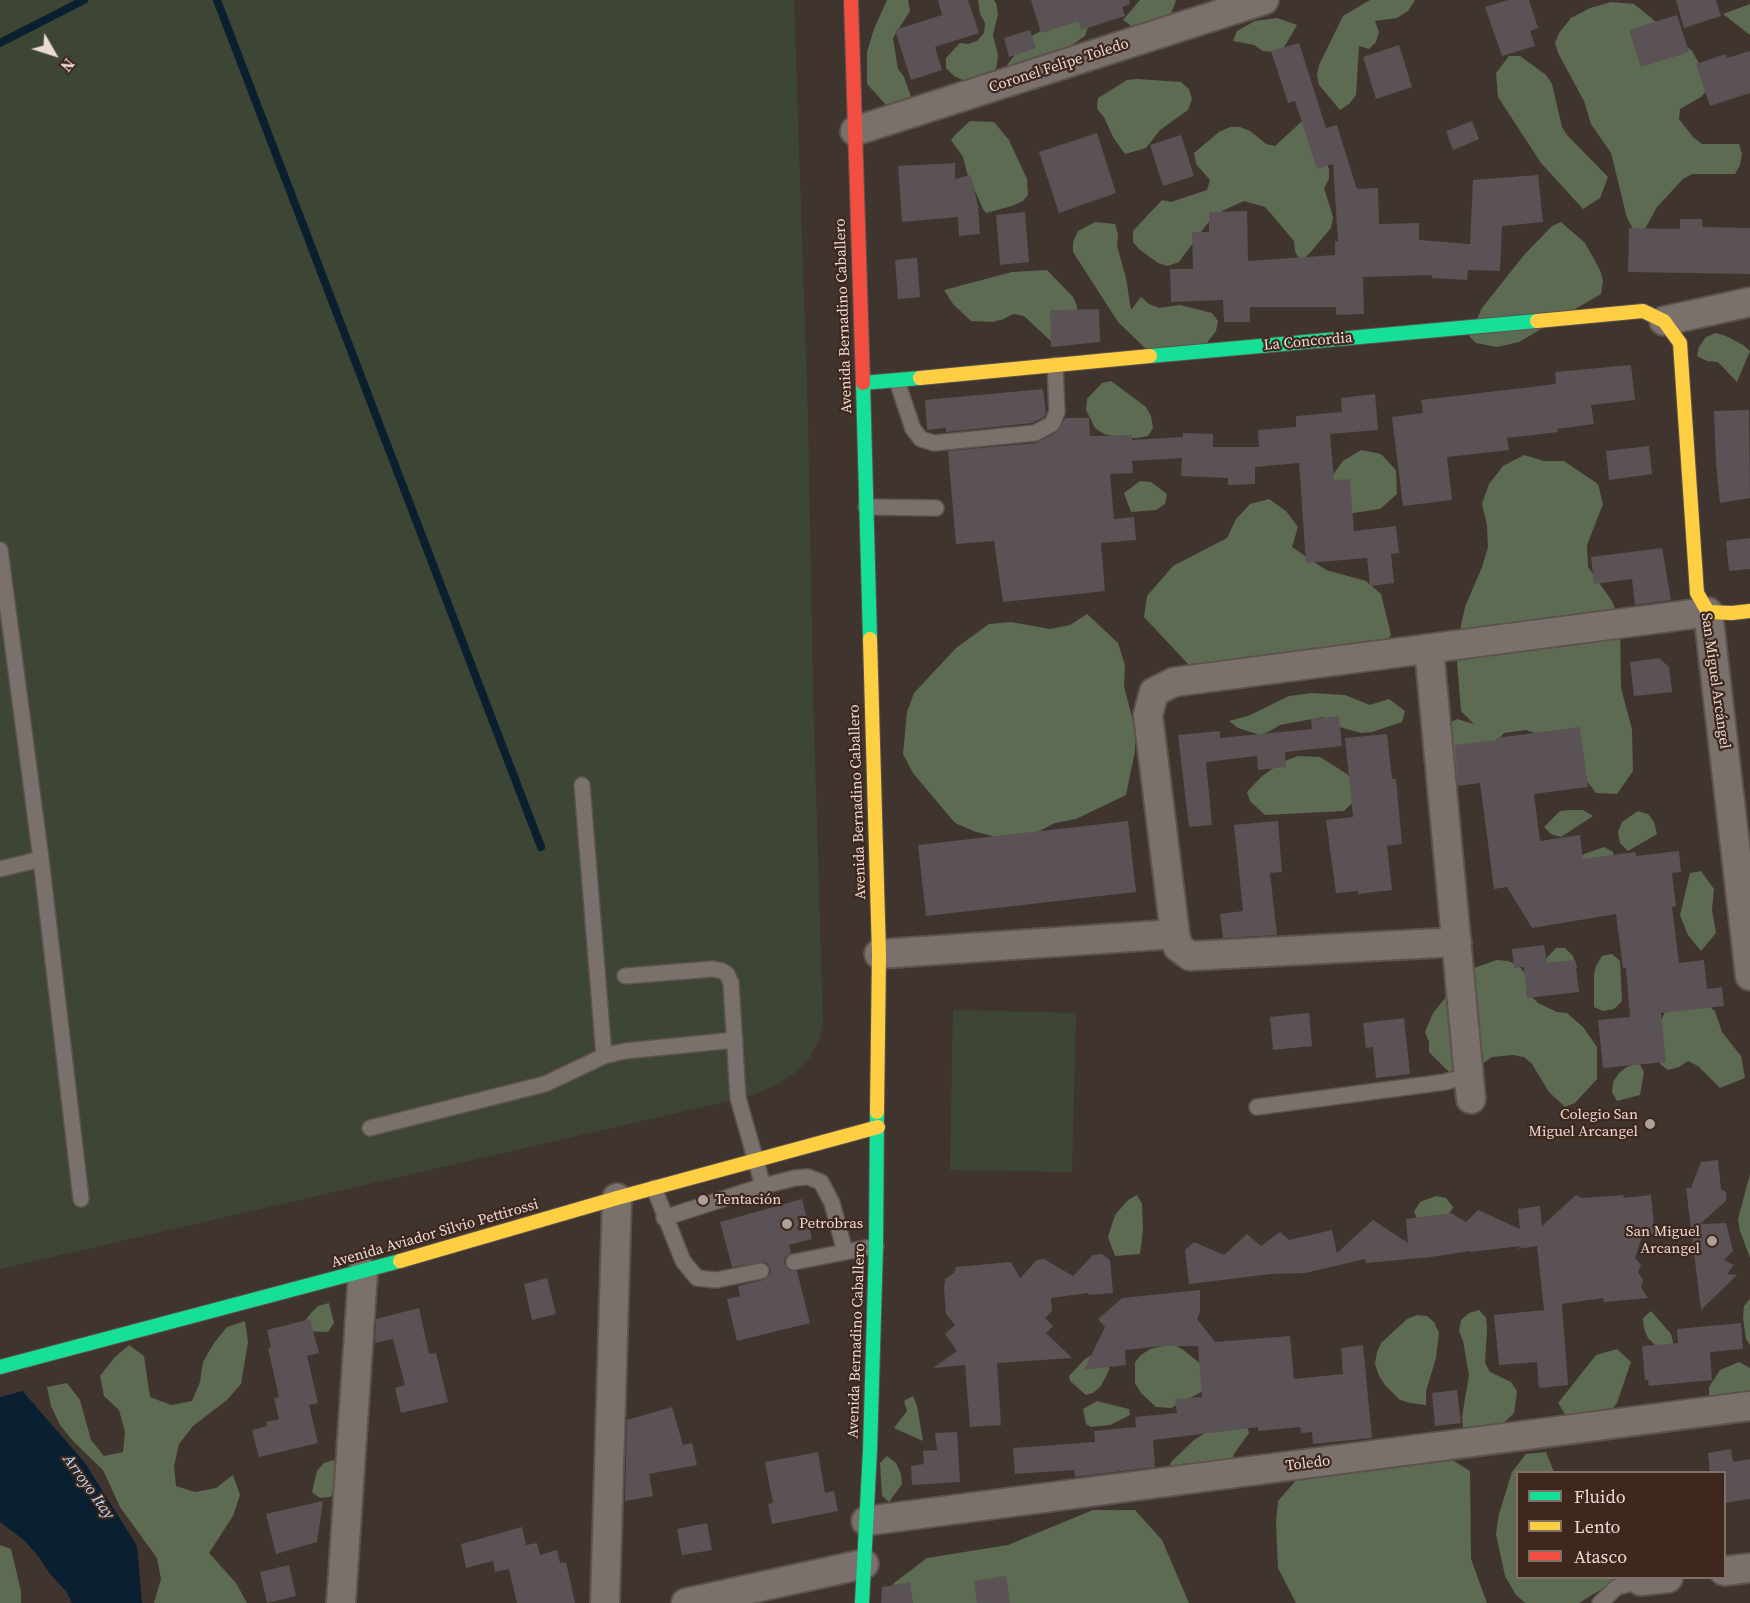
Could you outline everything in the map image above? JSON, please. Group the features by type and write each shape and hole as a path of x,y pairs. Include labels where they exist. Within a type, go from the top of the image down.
{"main road":[{"name":"Avenida Bernadino Caballero","path":"851,0 879,954 876,1246 862,1603"},
{"name":"La Concordia","path":"862,383 1643,311 1664,321"},
{"name":"San Miguel Arcángel","path":"1664,321 1680,344 1697,593 1708,612"},
{"path":"1708,612 1750,611"},
{"name":"Avenida Aviador Silvio Pettirossi","path":"0,1368 363,1272 617,1198 878,1127"}],"street":[{"name":"Coronel Felipe Toledo","path":"855,131 1264,0"},
{"path":"1664,321 1750,302"},
{"path":"1457,942 1190,956 1179,946 1175,934 1148,715 1154,692 1174,682 1708,612"},
{"name":"San Miguel Arcángel","path":"1708,612 1750,976"},
{"path":"1429,649 1471,1087"},
{"path":"879,954 1175,934"},
{"path":"604,1603 617,1198"},
{"path":"341,1603 363,1272"},
{"name":"Toledo","path":"866,1521 1750,1406"},
{"path":"686,1603 864,1564"},
{"path":"1726,1571 1750,1568"}],"lane":[{"path":"897,381 913,429 921,439 934,443 1035,433 1052,424 1057,412 1055,365"},
{"path":"866,507 936,508"},
{"path":"0,550 81,1199"},
{"path":"582,785 604,1056"},
{"path":"0,869 40,859"},
{"path":"625,976 713,969 727,974 731,983 738,1098 763,1186"},
{"path":"370,1128 545,1084 604,1056 625,1051 735,1040"},
{"path":"1257,1107 1445,1082 1471,1087"},
{"path":"664,1218 763,1186 808,1177 821,1182 832,1203 845,1252"},
{"path":"654,1188 683,1261 697,1278 716,1280 761,1271"},
{"path":"794,1262 876,1246"},
{"path":"1600,1603 1617,1587 1655,1579"}],"green space":[{"path":"0,0 794,0 808,418 813,694 823,1024 818,1042 810,1057 793,1074 778,1084 750,1096 0,1269"},
{"path":"887,0 908,0 910,11 893,38 898,69 904,77 911,97 909,109 887,106 867,84 867,52"},
{"path":"978,0 994,0 996,3 998,14 993,35 998,55 993,75 974,85 954,76 946,68 946,58 960,43 968,44 977,41 984,33 985,23 980,14"},
{"path":"1140,0 1176,1 1170,16 1137,30 1123,20"},
{"path":"1370,0 1415,0 1408,11 1397,18 1375,21 1379,32 1376,42 1369,49 1359,46 1356,95 1340,110 1319,85 1317,75 1319,65 1343,16"},
{"path":"1611,2 1634,4 1692,51 1708,79 1708,89 1701,97 1680,109 1679,119 1693,137 1702,144 1739,144 1742,154 1735,174 1692,174 1683,179 1657,207 1646,227 1638,235 1627,218 1611,153 1591,124 1584,101 1555,43 1559,33 1571,18 1590,8"},
{"path":"1750,4 1750,35 1723,14"},
{"path":"1069,14 1089,25 1085,36 1036,70 1016,73 1007,65 1032,36"},
{"path":"1277,18 1297,25 1283,49 1274,52 1263,51 1254,45 1233,41 1237,31 1255,21"},
{"path":"1509,56 1520,56 1546,75 1552,84 1562,127 1608,177 1600,198 1583,209 1541,163 1498,97 1496,73"},
{"path":"1127,80 1181,82 1189,89 1192,99 1188,110 1160,130 1146,148 1125,154 1097,109 1098,98"},
{"path":"970,121 994,122 1009,140 1027,179 1028,195 1023,201 986,213 983,209 967,173 963,157 951,140"},
{"path":"1301,122 1309,128 1329,169 1329,179 1324,188 1333,217 1331,228 1300,261 1295,251 1294,241 1265,207 1244,201 1222,211 1206,225 1179,262 1168,266 1158,263 1133,242 1133,231 1162,200 1171,202 1207,190 1210,180 1196,164 1194,153 1219,132 1230,127 1240,127 1250,131 1266,144 1275,146"},
{"path":"1095,222 1115,224 1118,234 1117,246 1126,278 1131,310 1141,297 1149,304 1159,308 1180,305 1212,313 1218,321 1216,331 1203,348 1145,348 1118,322 1073,252 1073,242 1078,231"},
{"path":"1561,222 1585,243 1600,270 1603,281 1601,294 1519,342 1497,347 1476,343 1469,336 1482,308 1524,255 1552,226"},
{"path":"1047,270 1073,297 1077,306 1076,319 1054,344 1024,316 1013,314 993,322 971,321 953,304 944,290 1012,272"},
{"path":"1716,333 1743,345 1750,351 1737,382 1718,362 1707,361 1697,356 1699,347 1706,337"},
{"path":"1111,381 1146,407 1151,416 1153,428 1148,436 1136,438 1114,436 1104,434 1095,428 1086,410 1087,399 1102,383"},
{"path":"1361,450 1381,454 1396,470 1397,494 1380,509 1334,516 1332,476 1343,461"},
{"path":"1524,455 1544,461 1564,461 1598,484 1603,504 1587,545 1588,567 1612,601 1620,622 1621,688 1632,729 1633,771 1617,794 1596,793 1583,776 1566,744 1526,730 1504,733 1457,784 1437,783 1424,766 1424,746 1437,730 1457,719 1474,724 1461,711 1456,648 1465,607 1488,547 1487,525 1482,504 1489,484 1503,466"},
{"path":"1140,481 1151,482 1167,494 1165,504 1156,510 1131,512 1124,493"},
{"path":"1269,499 1286,511 1298,527 1292,547 1326,570 1366,581 1381,594 1391,635 1362,672 1226,680 1188,664 1144,617 1147,596 1173,566 1227,538 1236,519 1250,504"},
{"path":"1087,614 1118,643 1125,665 1124,686 1135,729 1135,751 1126,795 1076,819 1055,823 1018,842 976,832 955,823 913,773 903,754 907,712 914,693 956,648 989,624 1011,622 1050,629 1070,625"},
{"path":"1312,693 1345,695 1370,705 1389,699 1405,711 1402,722 1372,732 1361,733 1340,727 1323,717 1280,725 1260,735 1238,728 1229,721 1248,716 1289,696"},
{"path":"1298,756 1320,757 1347,774 1353,782 1352,803 1344,811 1265,815 1250,801 1247,792 1261,777 1280,763"},
{"path":"1583,810 1593,816 1561,837 1551,834 1544,827 1560,811"},
{"path":"1638,811 1648,814 1654,822 1657,834 1628,851 1620,843 1618,832 1622,822"},
{"path":"1604,847 1613,852 1614,863 1577,861 1584,854"},
{"path":"1701,871 1714,889 1712,910 1716,933 1701,951 1688,935 1680,915 1690,873"},
{"path":"1556,948 1565,948 1573,956 1577,967 1570,980 1542,963"},
{"path":"1612,954 1620,961 1622,1001 1614,1009 1603,1011 1594,1007 1594,975 1602,956"},
{"path":"1497,960 1508,961 1519,966 1526,975 1531,996 1538,1003 1557,1012 1567,1013 1583,1027 1597,1047 1597,1079 1575,1103 1565,1107 1549,1092 1532,1064 1524,1057 1513,1055 1492,1057 1464,1077 1453,1076 1429,1052 1429,1042 1425,1032 1433,1013 1468,970"},
{"path":"1707,1005 1715,1011 1722,1032 1741,1056 1745,1078 1720,1088 1698,1066 1688,1061 1668,1070 1660,1064 1656,1031 1665,1012"},
{"path":"953,1010 1076,1013 1072,1172 950,1170"},
{"path":"1639,1063 1644,1072 1640,1095 1617,1101 1612,1092 1613,1082 1627,1067"},
{"path":"1750,1174 1750,1258 1738,1219"},
{"path":"1137,1195 1142,1204 1143,1230 1140,1254 1115,1256 1108,1237 1115,1215 1128,1200"},
{"path":"1436,1196 1446,1198 1453,1207 1439,1225 1417,1218 1414,1212 1420,1202"},
{"path":"1750,1299 1750,1345 1746,1339 1743,1318 1744,1306"},
{"path":"329,1303 334,1323 328,1332 307,1331 305,1321 311,1313 318,1306"},
{"path":"1479,1310 1486,1318 1485,1363 1490,1372 1511,1382 1517,1391 1514,1413 1490,1436 1471,1436 1463,1428 1462,1417 1469,1375 1459,1331 1461,1320 1469,1313"},
{"path":"1651,1311 1671,1334 1676,1355 1663,1353 1648,1338 1643,1318"},
{"path":"1417,1315 1427,1316 1434,1322 1439,1333 1436,1358 1426,1391 1426,1405 1400,1400 1385,1385 1375,1364 1381,1343 1407,1319"},
{"path":"245,1321 248,1342 241,1384 227,1400 193,1426 179,1444 174,1466 176,1486 195,1492 216,1488 233,1475 240,1495 233,1516 209,1553 236,1583 247,1603 154,1603 161,1579 157,1558 120,1507 103,1470 60,1425 51,1406 47,1387 67,1383 80,1400 91,1440 104,1456 123,1452 125,1432 119,1410 104,1396 100,1376 114,1358 129,1345 144,1356 150,1397 171,1405 192,1401 200,1382 203,1362 214,1343 227,1327"},
{"path":"1172,1344 1206,1368 1209,1388 1171,1408 1156,1407 1141,1393 1135,1383 1135,1362 1150,1349"},
{"path":"1617,1349 1631,1362 1617,1403 1603,1420 1570,1422 1558,1403 1596,1355"},
{"path":"1095,1353 1109,1365 1109,1370 1101,1386 1093,1393 1086,1395 1070,1381 1069,1376 1085,1359"},
{"path":"1739,1362 1750,1368 1750,1395 1709,1398 1709,1387 1720,1370"},
{"path":"913,1396 923,1441 894,1428 907,1411 904,1401"},
{"path":"1097,1401 1129,1409 1130,1415 1110,1425 1091,1427 1086,1424 1083,1409"},
{"path":"1246,1422 1249,1433 1224,1474 1168,1472 1171,1462 1194,1440 1213,1428"},
{"path":"1546,1452 1554,1471 1516,1471 1516,1579 1618,1579 1579,1603 1525,1603 1516,1595 1505,1576 1496,1534 1499,1514 1512,1472 1526,1454"},
{"path":"1390,1455 1452,1460 1470,1471 1471,1559 1487,1603 1296,1603 1278,1568 1276,1523 1278,1501 1306,1469"},
{"path":"887,1456 896,1463 902,1484 889,1502 882,1496 880,1463"},
{"path":"333,1460 342,1466 337,1489 330,1497 320,1498 312,1492 317,1471 324,1463"},
{"path":"1093,1510 1135,1510 1162,1540 1189,1603 883,1603 894,1583 927,1558 1008,1545"},
{"path":"0,1545 11,1549 21,1591 21,1603 0,1603"}],"water":[{"name":"Arroyo Itay","path":"19,1387 85,1463 137,1546 142,1603 72,1603 66,1591 25,1541 0,1522 0,1392"}],"pier":[{"path":"20,1384 26,1390 0,1397 0,1389"}],"building":[{"path":"938,0 968,0 979,33 935,47 942,70 911,80 895,30 942,15"},
{"path":"1031,0 1129,0 1130,4 1122,7 1125,16 1081,30 1079,21 1041,33"},
{"path":"1508,0 1529,0 1538,28 1530,31 1535,46 1502,56 1485,7"},
{"path":"1676,0 1716,0 1721,16 1684,28"},
{"path":"1677,15 1689,52 1641,67 1629,30"},
{"path":"1030,30 1036,48 1009,57 1004,38"},
{"path":"1299,43 1326,128 1337,125 1356,187 1358,189 1378,188 1379,224 1419,223 1419,240 1470,244 1473,180 1538,175 1543,222 1502,226 1500,271 1468,270 1467,280 1432,278 1432,275 1363,277 1364,314 1336,315 1336,307 1250,307 1250,322 1224,322 1223,300 1171,302 1170,269 1193,269 1192,232 1209,232 1209,212 1247,211 1248,261 1335,255 1335,241 1338,241 1333,164 1317,169 1295,101 1288,103 1271,51"},
{"path":"1399,45 1412,87 1376,99 1363,57"},
{"path":"1750,51 1750,93 1710,106 1696,64 1726,54 1727,58"},
{"path":"1472,121 1479,139 1453,150 1446,131"},
{"path":"1097,133 1116,193 1059,213 1039,152"},
{"path":"1181,135 1194,176 1163,186 1150,145"},
{"path":"955,163 955,179 971,175 978,206 980,234 959,236 958,217 902,222 898,166"},
{"path":"1025,212 1029,262 1000,265 996,215"},
{"path":"1680,219 1702,219 1702,227 1750,228 1750,274 1628,272 1629,228 1680,229"},
{"path":"917,258 920,297 898,299 895,260"},
{"path":"1099,309 1100,342 1051,347 1050,310"},
{"path":"1631,365 1635,400 1591,405 1594,424 1557,429 1558,432 1507,438 1509,450 1447,457 1452,500 1403,506 1392,417 1423,413 1421,400 1556,384 1555,372"},
{"path":"1043,389 1046,414 1032,423 946,432 946,428 927,430 925,400"},
{"path":"1375,394 1378,430 1330,434 1334,480 1350,479 1354,531 1396,526 1399,553 1391,554 1394,583 1370,586 1367,558 1306,563 1299,463 1255,467 1255,484 1228,485 1228,478 1181,476 1182,458 1132,461 1133,473 1110,474 1114,519 1134,517 1136,540 1101,543 1105,591 1003,602 994,541 956,544 948,451 1036,443 1057,432 1065,418 1089,418 1090,436 1132,435 1132,440 1183,437 1183,433 1213,434 1213,447 1259,447 1258,430 1296,427 1296,416 1342,412 1341,398"},
{"path":"1749,410 1750,498 1720,503 1714,411"},
{"path":"1649,446 1652,474 1609,480 1606,451"},
{"path":"1750,538 1750,569 1729,571 1726,541"},
{"path":"1662,548 1671,600 1635,605 1632,579 1594,584 1591,557"},
{"path":"1659,658 1669,667 1672,692 1634,696 1630,662"},
{"path":"1339,716 1342,746 1285,752 1286,767 1258,770 1257,756 1206,762 1212,825 1189,827 1178,735 1220,731 1220,738 1312,729 1311,719"},
{"path":"1580,727 1588,787 1534,794 1540,841 1580,835 1583,859 1635,852 1636,856 1679,851 1681,872 1672,873 1676,906 1672,907 1679,963 1704,960 1707,989 1722,987 1724,1006 1661,1013 1666,1062 1603,1068 1598,1020 1630,1017 1626,968 1623,968 1616,914 1532,928 1507,887 1494,889 1480,783 1458,786 1455,745"},
{"path":"1387,734 1392,779 1396,779 1402,844 1387,846 1392,890 1358,894 1358,891 1336,893 1326,820 1353,817 1345,738"},
{"path":"1128,821 1136,892 926,916 918,845"},
{"path":"1278,821 1282,872 1270,873 1277,935 1223,938 1220,914 1243,911 1234,825"},
{"path":"1544,945 1547,963 1575,960 1579,992 1527,998 1524,967 1514,968 1512,949"},
{"path":"1309,1013 1312,1046 1273,1050 1270,1017"},
{"path":"1404,1018 1410,1074 1376,1078 1373,1047 1366,1048 1363,1023"},
{"name":"San Miguel Arcangel","path":"1718,1160 1721,1189 1726,1192 1726,1201 1700,1224 1726,1223 1733,1251 1724,1260 1734,1265 1727,1274 1737,1275 1701,1310 1686,1188 1691,1188 1701,1162"},
{"path":"1576,1195 1582,1198 1624,1195 1623,1198 1651,1195 1655,1235 1642,1236 1635,1258 1641,1265 1638,1272 1643,1280 1641,1287 1648,1298 1604,1302 1603,1298 1562,1304 1568,1385 1539,1388 1537,1362 1499,1365 1494,1315 1544,1310 1537,1246 1366,1263 1365,1259 1305,1273 1271,1274 1189,1284 1185,1250 1194,1242 1224,1255 1247,1234 1261,1246 1280,1232 1289,1240 1332,1230 1337,1253 1373,1220 1408,1243 1406,1219 1451,1213 1466,1222 1478,1210 1520,1229 1518,1209 1540,1206 1542,1226"},
{"path":"802,1199 812,1239 789,1245 791,1253 785,1258 784,1263 790,1271 797,1271 810,1323 737,1341 727,1299 740,1296 738,1286 763,1280 770,1275 771,1270 764,1262 732,1267 720,1222"},
{"path":"1102,1254 1110,1260 1113,1293 1089,1295 1088,1293 1051,1298 1052,1311 1045,1318 1053,1326 1046,1333 1072,1358 997,1363 1001,1425 970,1427 965,1365 933,1368 957,1351 945,1334 955,1325 946,1314 945,1279 954,1273 956,1267 1011,1262 1020,1278 1037,1260 1044,1259 1073,1276 1093,1255"},
{"path":"547,1278 556,1314 532,1320 524,1284"},
{"path":"1200,1290 1200,1312 1197,1319 1215,1342 1290,1336 1294,1379 1343,1374 1341,1348 1363,1345 1372,1438 1313,1444 1312,1432 1301,1433 1300,1427 1258,1431 1258,1427 1153,1440 1155,1467 1075,1477 1074,1470 1015,1474 1013,1448 1095,1442 1094,1431 1136,1427 1135,1417 1177,1413 1175,1399 1202,1397 1198,1346 1162,1346 1125,1350 1126,1365 1084,1370 1105,1327 1098,1319 1122,1298"},
{"path":"419,1308 429,1354 436,1353 448,1402 401,1413 395,1388 405,1385 393,1339 375,1343 376,1319"},
{"path":"310,1319 319,1353 307,1356 318,1403 309,1405 318,1443 259,1457 252,1430 267,1426 266,1422 279,1419 274,1398 279,1397 268,1348 271,1347 267,1330"},
{"path":"1741,1323 1743,1349 1710,1352 1712,1380 1649,1386 1648,1380 1645,1380 1642,1346 1678,1343 1677,1329"},
{"path":"1457,1390 1461,1423 1435,1426 1432,1393"},
{"path":"672,1407 683,1445 692,1443 697,1465 649,1474 653,1496 625,1501 627,1420"},
{"path":"957,1432 960,1482 912,1485 911,1466 924,1464 923,1451 937,1450 935,1433"},
{"path":"1731,1449 1733,1462 1750,1459 1750,1499 1726,1503 1726,1471 1710,1471 1708,1453"},
{"path":"818,1452 825,1493 834,1491 838,1511 772,1524 768,1504 773,1503 765,1462"},
{"path":"323,1501 317,1542 276,1554 266,1514"},
{"path":"707,1523 712,1550 682,1555 677,1529"},
{"path":"522,1527 526,1545 537,1543 540,1555 557,1550 560,1563 566,1562 575,1603 517,1603 509,1569 495,1572 493,1561 466,1568 461,1544"},
{"path":"289,1565 296,1596 267,1603 260,1572"},
{"path":"1006,1576 1010,1603 977,1603 974,1581"},
{"path":"910,1582 913,1603 881,1603 882,1587"}],"waterway":[{"path":"0,43 84,0"},
{"path":"217,0 541,847"}],"traffic: fast":[{"path":"1150,356 1537,321"},
{"path":"870,639 863,383 920,378"},
{"path":"862,1603 870,1450 877,1112"},
{"path":"0,1367 400,1261"}],"traffic: slow":[{"path":"1537,321 1643,311 1664,321 1680,343 1697,593 1708,612 1750,611"},
{"path":"920,378 1150,356"},
{"path":"870,639 879,954 877,1112"},
{"path":"400,1261 617,1198 878,1127"}],"traffic: jam":[{"path":"851,0 863,383"}],"place":[{"name":"Colegio San Miguel Arcangel","path":"1650,1124"},
{"name":"Tentación","path":"703,1200"},
{"name":"Petrobras","path":"787,1224"},
{"name":"San Miguel Arcangel","path":"1712,1241"}]}
